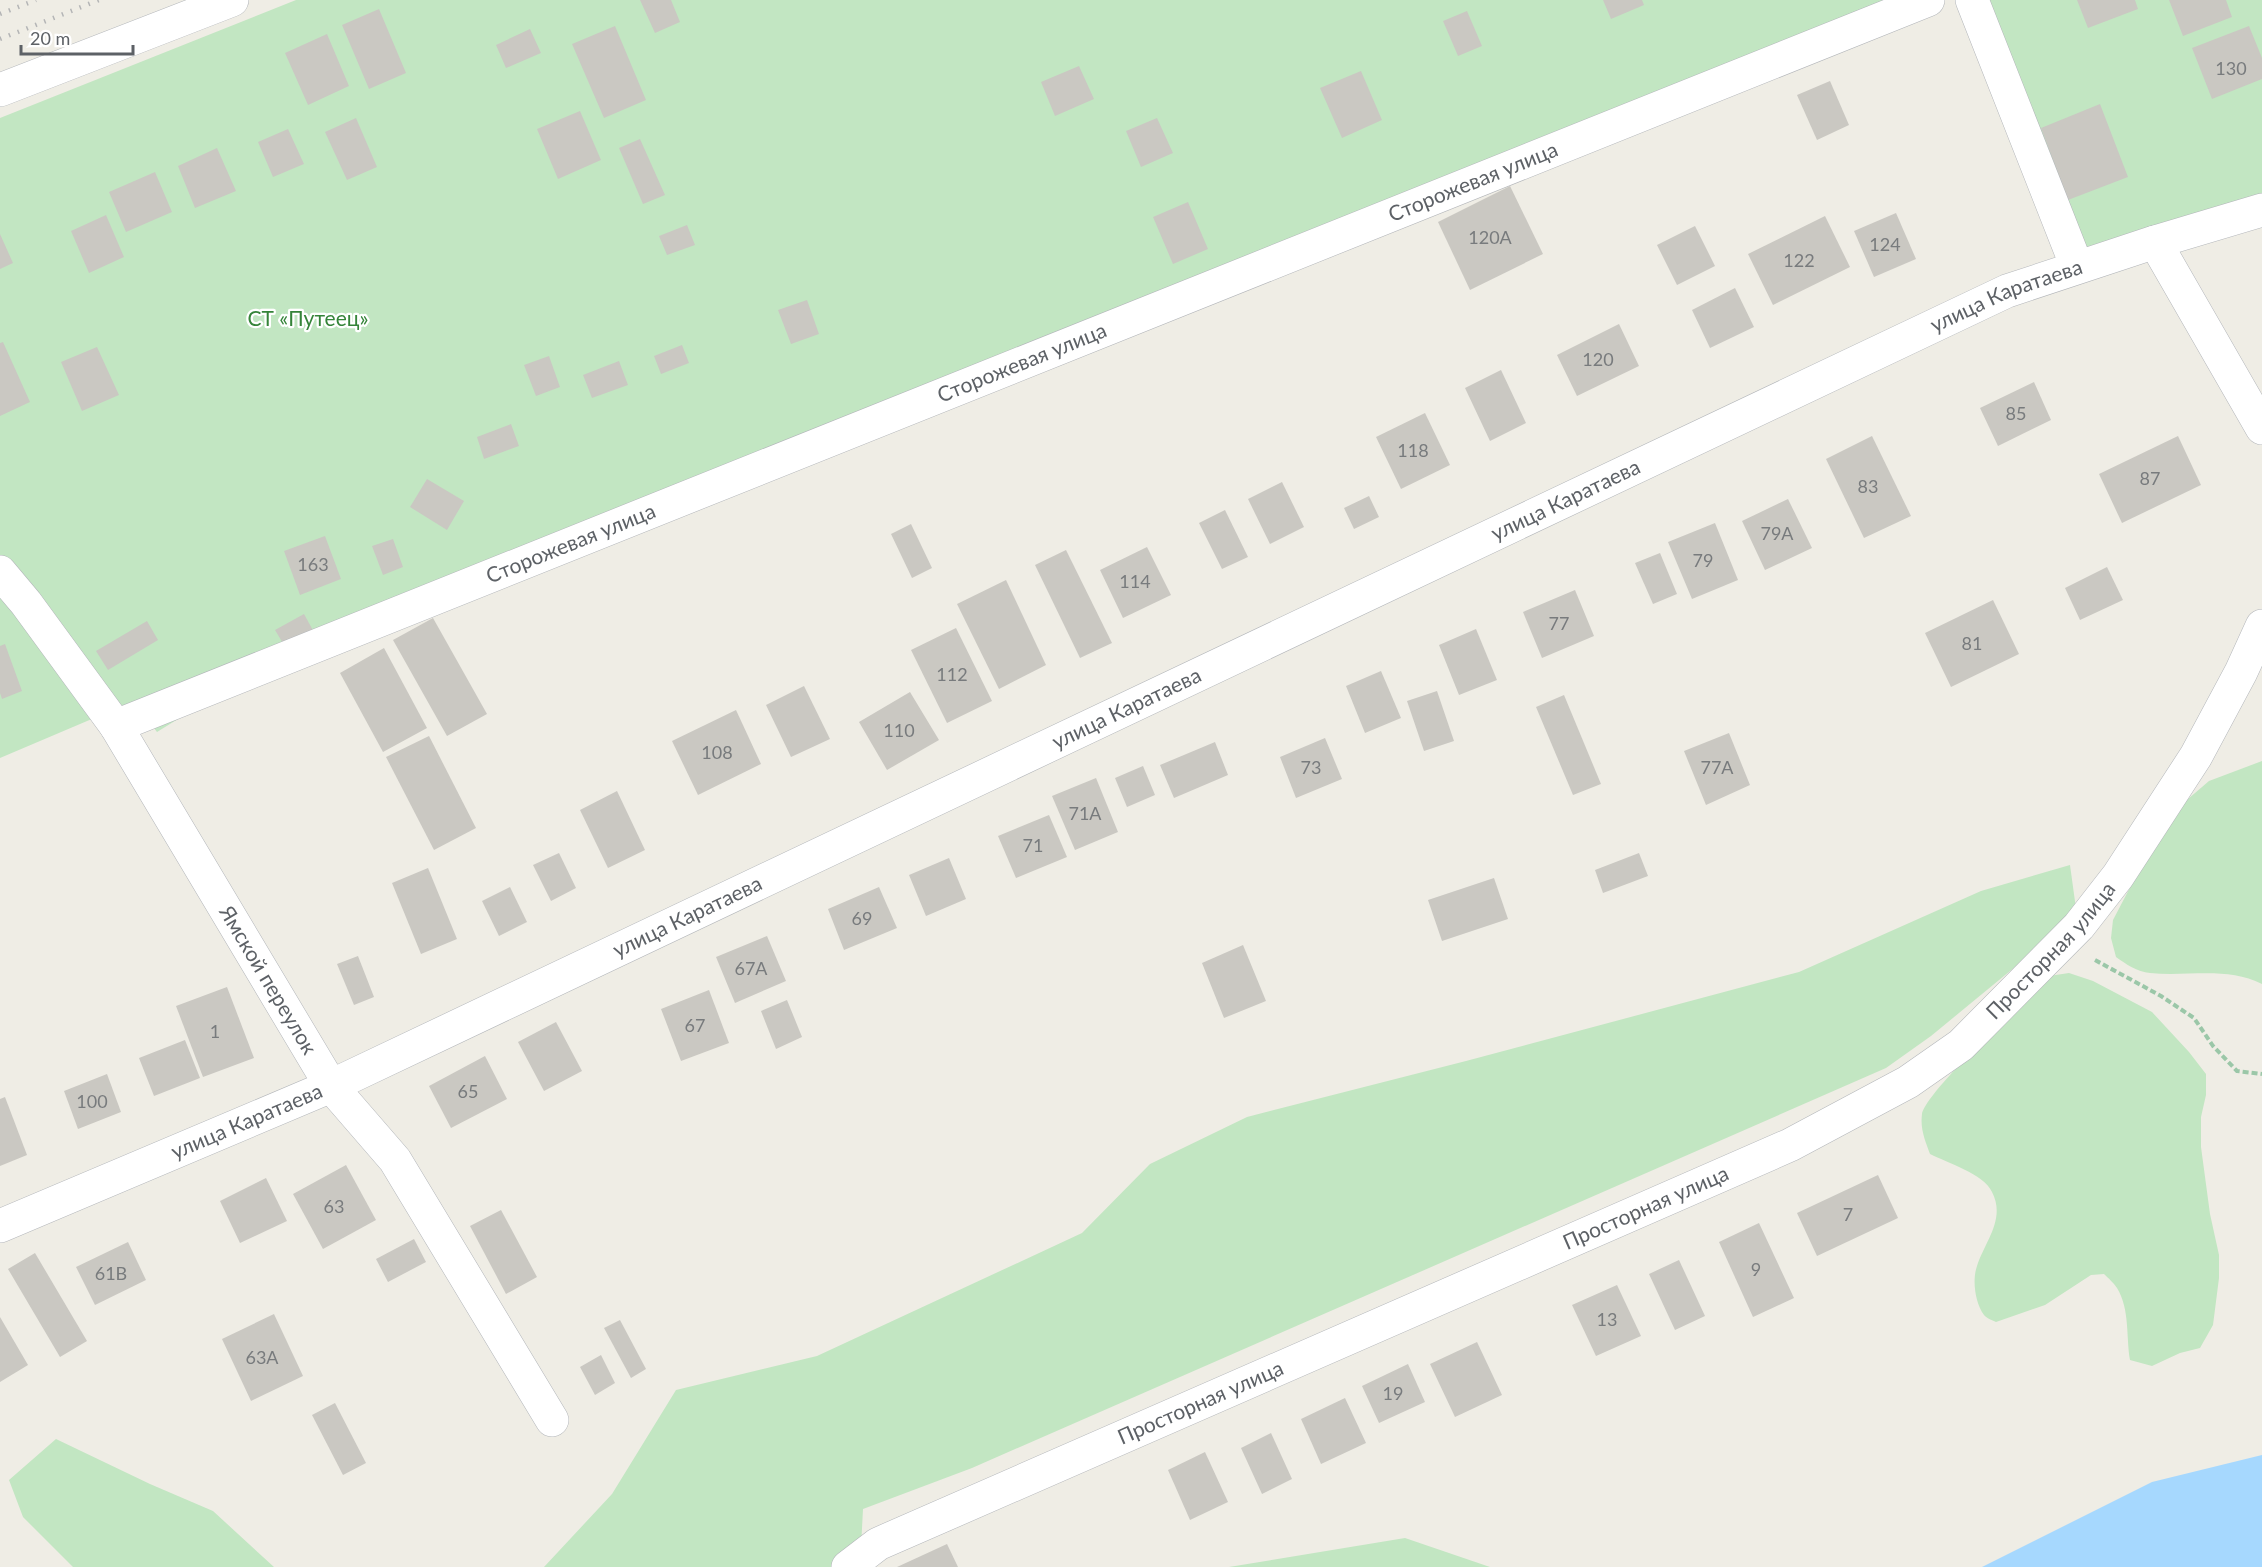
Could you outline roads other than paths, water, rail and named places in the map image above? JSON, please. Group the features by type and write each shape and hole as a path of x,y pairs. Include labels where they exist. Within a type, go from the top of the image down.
{"street":[{"path":"0,90 232,0"},
{"name":"Сторожевая улица","path":"116,726 1928,0"},
{"path":"1972,0 2078,267"},
{"name":"улица Каратаева","path":"0,1226 331,1086 2007,291 2155,242 2262,210"},
{"path":"2155,242 2262,428"},
{"name":"Ямской переулок","path":"0,572 13,608 116,726 331,1086 395,1160 552,1420"},
{"name":"Просторная улица","path":"848,1567 878,1544 1790,1145 1908,1083 1962,1045 2079,926 2118,876 2196,756 2241,672 2262,626"}],"water":[{"path":"2262,1455 2262,1567 1982,1567 2152,1482"}],"railway":[{"path":"0,14 36,0"},
{"path":"0,39 99,0"}],"park label":[{"name":"СТ «Путеец»","path":"308,319"}]}
